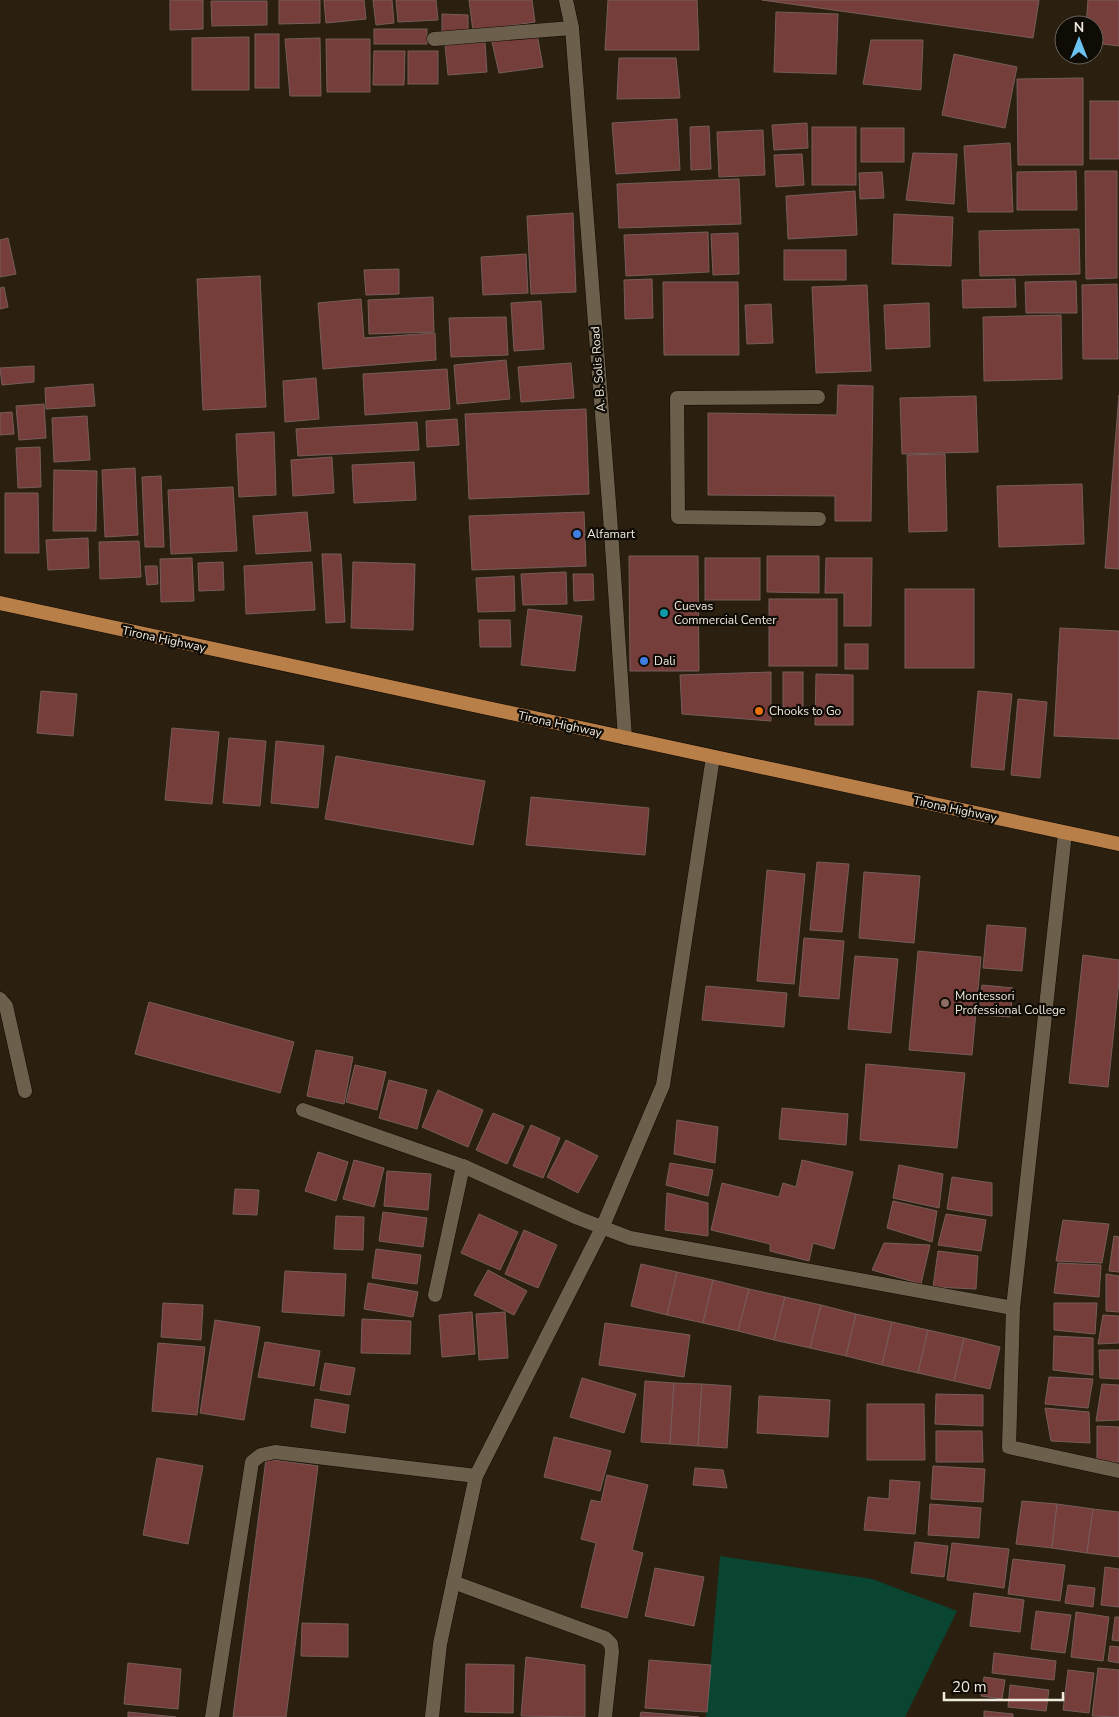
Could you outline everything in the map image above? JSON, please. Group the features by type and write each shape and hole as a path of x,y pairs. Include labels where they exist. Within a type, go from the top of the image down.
{"main road":[{"name":"Tirona Highway","path":"0,603 1119,844"}],"street":[{"name":"A. B. Solis Road","path":"566,0 572,28 610,516 625,738"},
{"path":"434,39 572,28"},
{"path":"818,397 677,398 678,517 819,519"},
{"path":"432,1717 440,1644 476,1476 602,1228 663,1084 713,757"},
{"path":"1065,833 1013,1308 1010,1447 1119,1471"},
{"path":"0,999 6,1006 25,1091"},
{"path":"304,1110 463,1166 602,1228 630,1238 1013,1308"},
{"path":"434,1296 463,1166"},
{"path":"212,1717 252,1462 261,1455 274,1452 476,1476"},
{"path":"453,1582 605,1638 611,1644 612,1652 605,1717"}],"green space":[{"path":"720,1556 872,1579 957,1611 905,1717 706,1717"}],"building":[{"path":"170,0 203,0 203,29 170,30"},
{"path":"279,0 320,0 320,23 279,24"},
{"path":"324,0 364,0 366,19 326,23"},
{"path":"373,0 392,0 394,23 376,25"},
{"path":"396,0 436,0 438,20 398,22"},
{"path":"469,0 532,0 535,22 473,31"},
{"path":"608,0 697,0 699,50 605,50"},
{"path":"762,0 1039,0 1033,38"},
{"path":"1088,0 1119,0 1119,46 1104,44 1104,15 1087,15"},
{"path":"211,1 267,1 267,25 212,26"},
{"path":"776,12 838,14 836,74 774,72"},
{"path":"442,14 468,15 468,33 442,33"},
{"path":"374,29 427,29 427,44 374,44"},
{"path":"255,34 279,34 279,88 255,88"},
{"path":"537,34 543,67 499,73 492,42"},
{"path":"249,37 249,90 192,90 192,38"},
{"path":"320,38 321,96 290,96 285,39"},
{"path":"326,39 370,39 370,92 327,92"},
{"path":"871,40 923,40 921,90 863,84"},
{"path":"485,42 487,72 448,75 445,45"},
{"path":"374,51 405,51 404,85 373,85"},
{"path":"408,51 438,51 438,84 408,84"},
{"path":"954,54 1017,67 1005,128 942,115"},
{"path":"619,58 676,58 680,98 617,99"},
{"path":"1083,78 1083,165 1018,165 1017,79"},
{"path":"1090,101 1119,101 1119,159 1090,159"},
{"path":"677,119 680,170 616,174 612,123"},
{"path":"807,123 808,148 774,150 772,125"},
{"path":"709,126 711,169 691,170 690,127"},
{"path":"812,127 856,127 856,185 812,185"},
{"path":"861,128 904,128 904,162 861,162"},
{"path":"763,130 765,175 719,177 717,132"},
{"path":"1010,143 1013,212 968,212 964,146"},
{"path":"913,153 957,154 954,204 906,200"},
{"path":"802,154 804,185 776,187 774,155"},
{"path":"1076,171 1077,210 1017,210 1017,172"},
{"path":"1085,171 1117,171 1117,278 1086,279"},
{"path":"882,172 884,198 860,199 859,173"},
{"path":"739,179 741,224 619,228 617,184"},
{"path":"855,191 857,235 788,239 786,196"},
{"path":"573,213 576,292 531,294 527,216"},
{"path":"894,214 953,217 951,266 892,264"},
{"path":"1079,229 1080,274 980,276 979,231"},
{"path":"708,232 709,272 626,276 624,235"},
{"path":"738,233 739,274 713,275 711,234"},
{"path":"8,238 16,274 0,277 0,240"},
{"path":"784,250 846,250 846,280 784,280"},
{"path":"526,254 528,293 483,295 481,257"},
{"path":"399,269 399,294 366,295 364,270"},
{"path":"260,276 266,407 203,410 197,279"},
{"path":"652,279 653,318 625,319 624,280"},
{"path":"1015,279 1016,307 963,308 962,280"},
{"path":"1076,281 1077,313 1026,313 1025,282"},
{"path":"663,282 738,282 739,355 664,355"},
{"path":"1117,284 1118,359 1083,359 1082,285"},
{"path":"867,285 871,371 816,373 812,287"},
{"path":"4,287 8,307 0,309 0,288"},
{"path":"433,297 434,332 369,334 368,300"},
{"path":"361,299 364,338 435,333 436,360 323,369 318,303"},
{"path":"541,301 544,349 514,351 511,303"},
{"path":"929,303 930,347 886,349 884,305"},
{"path":"771,304 773,343 747,344 745,305"},
{"path":"1061,315 1062,379 984,381 983,317"},
{"path":"506,317 508,355 451,357 449,318"},
{"path":"506,360 510,399 457,404 454,365"},
{"path":"571,363 574,398 521,402 518,367"},
{"path":"34,366 34,382 2,385 0,368"},
{"path":"447,369 450,409 365,415 363,374"},
{"path":"316,378 319,419 285,422 283,381"},
{"path":"93,384 95,406 46,409 45,388"},
{"path":"838,385 873,386 871,521 835,521 835,496 708,495 708,413 837,415"},
{"path":"1119,395 1119,569 1105,568"},
{"path":"976,396 978,452 902,454 900,398"},
{"path":"44,404 46,438 19,440 16,406"},
{"path":"586,409 589,494 469,499 465,414"},
{"path":"12,412 14,434 0,435 0,413"},
{"path":"87,416 90,460 54,462 52,418"},
{"path":"457,419 459,445 427,447 426,421"},
{"path":"417,422 419,450 298,456 296,429"},
{"path":"274,432 276,495 239,497 236,434"},
{"path":"40,447 41,487 18,488 16,448"},
{"path":"945,454 947,531 909,532 907,455"},
{"path":"332,457 334,493 293,496 291,460"},
{"path":"414,462 416,500 354,503 352,465"},
{"path":"135,468 138,535 105,537 102,470"},
{"path":"54,470 97,471 96,531 53,531"},
{"path":"161,476 164,547 145,547 142,477"},
{"path":"1082,484 1084,544 999,547 997,486"},
{"path":"233,487 237,551 171,554 168,490"},
{"path":"5,493 38,493 39,553 5,553"},
{"path":"307,512 311,551 256,554 253,516"},
{"path":"584,512 586,566 472,570 469,516"},
{"path":"88,538 89,568 48,570 46,540"},
{"path":"139,541 141,577 100,579 99,542"},
{"path":"322,554 341,554 345,622 326,623"},
{"name":"Cuevas Commercial Center","path":"629,556 698,556 699,671 630,671"},
{"path":"767,556 819,556 819,593 767,592"},
{"path":"192,558 194,601 161,602 160,559"},
{"path":"705,558 760,558 760,600 705,600"},
{"path":"826,558 872,558 871,626 844,626 844,593 825,593"},
{"path":"223,562 224,590 199,591 198,563"},
{"path":"312,562 315,610 246,614 244,566"},
{"path":"353,562 415,564 413,630 351,628"},
{"path":"145,566 157,566 158,584 147,585"},
{"path":"566,572 567,604 523,605 521,574"},
{"path":"573,574 593,574 594,600 574,601"},
{"path":"514,576 515,611 478,612 476,578"},
{"path":"905,589 974,589 974,668 905,668"},
{"path":"769,599 837,599 837,666 769,666"},
{"path":"528,609 582,616 575,671 521,665"},
{"path":"479,620 510,620 511,647 480,647"},
{"path":"1060,628 1119,631 1119,739 1054,736"},
{"path":"845,644 868,644 868,669 845,669"},
{"path":"771,672 771,721 682,714 680,675"},
{"path":"783,672 803,672 803,710 783,710"},
{"path":"816,674 853,675 853,725 815,725"},
{"path":"41,691 77,694 73,736 37,733"},
{"path":"978,691 1012,694 1004,770 971,767"},
{"path":"1018,699 1047,702 1040,778 1011,775"},
{"path":"172,728 219,732 212,804 165,800"},
{"path":"229,738 266,741 260,806 223,803"},
{"path":"276,741 324,746 318,808 271,803"},
{"path":"336,756 485,781 473,845 325,819"},
{"path":"531,797 649,808 645,855 526,845"},
{"path":"817,862 849,864 842,932 810,930"},
{"path":"767,870 805,874 794,984 757,981"},
{"path":"864,872 920,876 914,943 859,938"},
{"path":"987,925 1026,928 1022,971 983,968"},
{"path":"804,938 844,941 839,999 799,996"},
{"name":"Montessori Professional College","path":"918,951 981,957 972,1055 909,1050"},
{"path":"1083,955 1119,960 1119,981 1108,1087 1069,1083"},
{"path":"855,956 898,959 891,1033 848,1029"},
{"path":"982,985 1013,988 1010,1017 979,1015"},
{"path":"706,986 787,993 784,1027 702,1020"},
{"path":"149,1002 294,1042 280,1093 135,1054"},
{"path":"316,1050 353,1057 344,1104 307,1096"},
{"path":"866,1064 965,1073 957,1148 860,1140"},
{"path":"355,1065 386,1072 377,1110 346,1102"},
{"path":"389,1080 427,1090 417,1129 379,1118"},
{"path":"438,1090 483,1110 468,1147 422,1127"},
{"path":"782,1108 848,1114 846,1145 779,1139"},
{"path":"493,1113 524,1126 507,1164 476,1150"},
{"path":"677,1120 718,1127 715,1163 674,1154"},
{"path":"531,1125 560,1138 543,1178 513,1166"},
{"path":"566,1140 598,1156 578,1193 547,1177"},
{"path":"318,1152 348,1162 336,1201 305,1191"},
{"path":"354,1160 384,1168 374,1207 343,1199"},
{"path":"802,1160 853,1172 834,1249 813,1243 809,1261 770,1251 770,1244 711,1230 722,1183 779,1197 783,1183 796,1187"},
{"path":"670,1163 713,1170 708,1196 666,1185"},
{"path":"899,1165 943,1174 939,1208 893,1198"},
{"path":"387,1171 431,1174 428,1210 384,1206"},
{"path":"952,1177 992,1183 992,1216 947,1209"},
{"path":"235,1189 259,1190 257,1215 233,1214"},
{"path":"667,1193 708,1203 708,1236 665,1230"},
{"path":"893,1201 937,1211 932,1242 887,1228"},
{"path":"383,1212 427,1218 423,1247 379,1241"},
{"path":"479,1214 518,1232 500,1270 461,1253"},
{"path":"946,1214 986,1220 981,1251 938,1245"},
{"path":"336,1216 364,1217 363,1250 334,1249"},
{"path":"1063,1220 1109,1224 1102,1263 1056,1261"},
{"path":"524,1230 557,1245 538,1288 505,1274"},
{"path":"1114,1236 1119,1237 1119,1272 1109,1271"},
{"path":"884,1243 930,1245 921,1284 872,1270"},
{"path":"376,1249 421,1255 417,1284 372,1278"},
{"path":"938,1251 978,1256 976,1289 933,1287"},
{"path":"1058,1263 1101,1265 1099,1297 1054,1293"},
{"path":"641,1264 677,1272 667,1315 631,1306"},
{"path":"488,1270 527,1291 514,1315 474,1295"},
{"path":"285,1271 346,1274 344,1316 282,1312"},
{"path":"677,1272 713,1280 703,1323 667,1315"},
{"path":"1106,1274 1119,1276 1119,1312 1106,1311"},
{"path":"713,1280 749,1289 738,1331 703,1323"},
{"path":"368,1283 418,1292 413,1317 364,1309"},
{"path":"749,1289 785,1297 774,1340 738,1331"},
{"path":"785,1297 821,1305 810,1348 774,1340"},
{"path":"163,1303 203,1305 201,1340 161,1337"},
{"path":"1054,1303 1097,1303 1095,1334 1054,1330"},
{"path":"821,1305 856,1314 846,1356 810,1348"},
{"path":"472,1312 475,1354 442,1357 439,1315"},
{"path":"505,1312 508,1358 479,1360 476,1314"},
{"path":"856,1314 892,1322 882,1365 846,1356"},
{"path":"1103,1315 1119,1316 1119,1343 1098,1344"},
{"path":"362,1319 411,1321 410,1354 361,1353"},
{"path":"215,1320 260,1327 244,1420 200,1413"},
{"path":"892,1322 928,1330 918,1373 882,1365"},
{"path":"605,1323 690,1335 684,1377 599,1365"},
{"path":"928,1330 964,1338 954,1381 918,1373"},
{"path":"1054,1336 1093,1338 1093,1375 1053,1370"},
{"path":"964,1338 1000,1347 990,1389 954,1381"},
{"path":"265,1342 320,1351 314,1386 258,1377"},
{"path":"158,1343 205,1347 197,1415 152,1411"},
{"path":"1099,1350 1119,1350 1119,1379 1100,1378"},
{"path":"325,1363 355,1368 350,1395 320,1390"},
{"path":"1049,1377 1093,1379 1088,1408 1045,1404"},
{"path":"582,1378 636,1394 624,1433 570,1417"},
{"path":"645,1381 674,1383 670,1444 641,1442"},
{"path":"674,1383 702,1384 698,1446 670,1444"},
{"path":"702,1384 731,1386 727,1448 698,1446"},
{"path":"1102,1384 1119,1385 1119,1420 1096,1421"},
{"path":"936,1394 983,1395 983,1426 935,1424"},
{"path":"759,1396 830,1400 828,1437 757,1433"},
{"path":"315,1399 349,1405 345,1433 311,1427"},
{"path":"867,1404 924,1404 925,1460 867,1460"},
{"path":"1045,1408 1089,1412 1090,1443 1051,1441"},
{"path":"1097,1426 1119,1427 1119,1462 1097,1462"},
{"path":"936,1431 982,1431 983,1462 936,1462"},
{"path":"554,1437 611,1451 600,1491 544,1477"},
{"path":"157,1458 203,1466 188,1544 143,1535"},
{"path":"266,1459 318,1466 286,1717 233,1717"},
{"path":"933,1466 985,1469 983,1502 931,1499"},
{"path":"695,1468 723,1470 727,1488 693,1485"},
{"path":"607,1475 648,1485 632,1550 643,1553 627,1618 581,1607 596,1543 581,1539 591,1500 601,1502"},
{"path":"890,1480 920,1482 915,1534 864,1530 868,1497 889,1499"},
{"path":"1022,1501 1057,1504 1052,1548 1016,1544"},
{"path":"930,1504 981,1508 979,1538 928,1535"},
{"path":"1057,1504 1093,1509 1087,1553 1052,1548"},
{"path":"1093,1509 1119,1512 1119,1557 1087,1553"},
{"path":"915,1542 948,1546 944,1577 911,1573"},
{"path":"952,1543 1009,1549 1004,1588 947,1580"},
{"path":"1013,1559 1065,1565 1060,1601 1008,1594"},
{"path":"1105,1567 1119,1569 1119,1607 1101,1605"},
{"path":"655,1568 704,1577 694,1626 645,1616"},
{"path":"1068,1585 1095,1588 1093,1607 1065,1603"},
{"path":"974,1593 1024,1600 1020,1632 970,1626"},
{"path":"1036,1611 1071,1615 1065,1653 1031,1649"},
{"path":"1076,1612 1109,1617 1103,1661 1071,1657"},
{"path":"1115,1617 1119,1617 1119,1641 1112,1640"},
{"path":"302,1623 348,1624 348,1657 301,1656"},
{"path":"1110,1646 1119,1647 1119,1663 1108,1661"},
{"path":"994,1653 1056,1661 1054,1680 992,1673"},
{"path":"526,1657 585,1665 585,1717 521,1716"},
{"path":"649,1660 711,1665 707,1712 645,1708"},
{"path":"128,1663 181,1669 178,1709 124,1704"},
{"path":"466,1664 514,1665 513,1713 465,1712"},
{"path":"1098,1668 1119,1670 1119,1717 1092,1716"},
{"path":"1068,1670 1094,1673 1089,1713 1063,1710"},
{"path":"984,1677 1005,1680 1002,1699 981,1696"},
{"path":"1010,1685 1049,1690 1046,1711 1008,1707"},
{"path":"984,1711 1013,1714 1013,1717 984,1717"},
{"path":"128,1712 176,1717 128,1717"},
{"path":"641,1712 699,1717 640,1717"}],"place":[{"name":"Alfamart","path":"577,534"},
{"name":"Cuevas Commercial Center","path":"664,613"},
{"name":"Dali","path":"644,661"},
{"name":"Chooks to Go","path":"759,711"},
{"name":"Montessori Professional College","path":"945,1003"}]}
